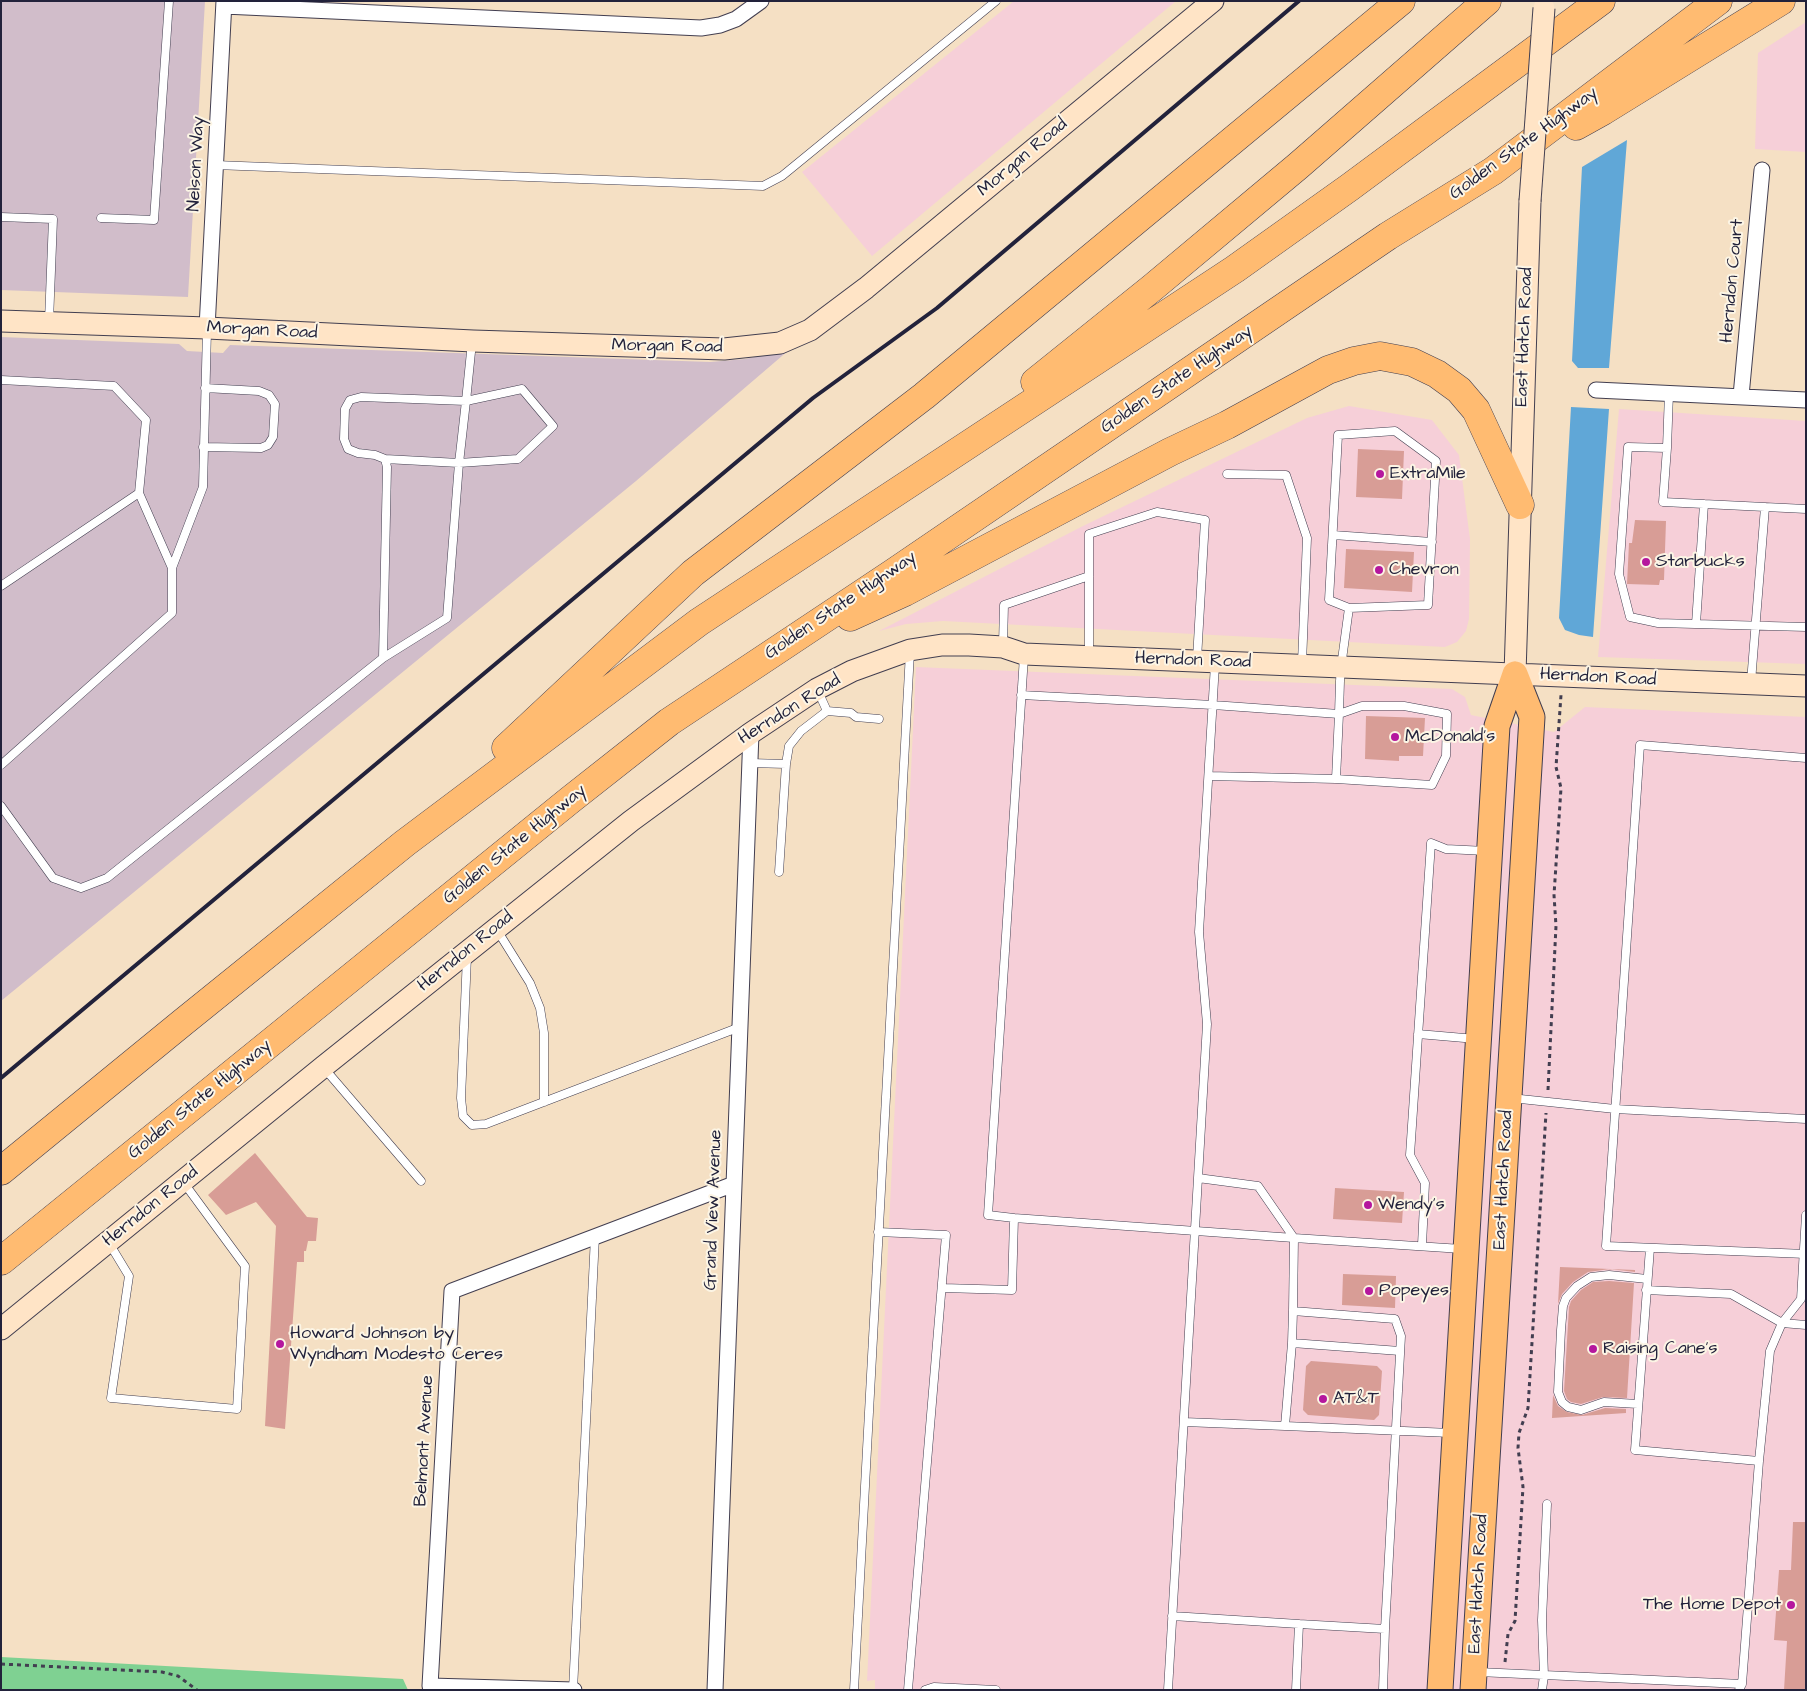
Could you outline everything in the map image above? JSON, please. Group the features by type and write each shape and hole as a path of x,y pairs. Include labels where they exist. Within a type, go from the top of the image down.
{"highway":[{"path":"405,843 693,573 924,396 1401,1"},
{"path":"898,492 1160,281 1298,166 1487,1"},
{"path":"1,1171 405,843 699,622 1235,268 1350,186 1601,1"},
{"name":"Golden State Highway","path":"1,1261 661,728 1388,236 1493,171 1718,1"},
{"path":"1493,171 1603,111 1781,1"},
{"path":"771,653 905,592 1170,452 1227,425 1328,370 1371,357 1380,356 1412,362 1437,374 1459,390 1476,410 1520,505"}],"main road":[{"name":"East Hatch Road","path":"1440,1690 1497,726 1515,674"},
{"name":"East Hatch Road","path":"1473,1681 1532,717 1515,674"}],"street":[{"path":"224,4 701,28 736,20 761,1"},
{"name":"Morgan Road","path":"1,321 207,328 472,341 724,349 780,343 810,330 866,288 1213,1"},
{"name":"Nelson Way","path":"207,328 224,4"},
{"name":"East Hatch Road","path":"1515,674 1530,201 1544,5"},
{"name":"Herndon Court","path":"1741,396 1762,170"},
{"path":"1596,390 1806,400"},
{"name":"Herndon Road","path":"1,1329 322,1067 631,821 751,732 817,689 852,671 910,650 942,646 1003,647 1024,654 1806,686"},
{"name":"Grand View Avenue","path":"715,1690 751,732"},
{"name":"Belmont Avenue","path":"574,1690 430,1686 452,1290 734,1184"}],"lane":[{"path":"101,218 154,220 169,1"},
{"path":"215,165 763,186 782,176 996,1"},
{"path":"1,217 54,219 49,323"},
{"path":"1,765 172,613 172,568 203,487 207,328"},
{"path":"1,806 54,878 81,888 107,878 383,658 447,618 459,462 472,341"},
{"path":"1,380 114,386 146,420 139,493 172,568"},
{"path":"204,447 261,448 268,444 274,437 275,404 269,395 259,391 205,388"},
{"path":"522,389 553,426 518,459 459,462 385,459 348,449 344,440 345,408 350,400 361,397 466,401 522,389"},
{"path":"1669,393 1663,502 1806,509"},
{"path":"1395,431 1436,461 1432,542 1428,605 1349,608 1329,600 1338,435 1395,431"},
{"path":"1667,448 1628,447 1619,574 1630,617 1658,623 1806,627"},
{"path":"383,658 387,467 385,459"},
{"path":"1227,474 1286,475 1307,538 1302,665"},
{"path":"1,586 139,493"},
{"path":"1696,624 1704,504"},
{"path":"1750,684 1764,508"},
{"path":"1089,657 1089,534 1157,512 1205,520 1206,661 1213,705 1200,932 1207,1024 1168,1690"},
{"path":"1332,535 1432,542"},
{"path":"1003,647 1004,606 1088,576"},
{"path":"1336,779 1341,667 1349,608"},
{"path":"854,1690 910,650"},
{"path":"1024,654 988,1215 1466,1249"},
{"path":"817,689 827,710"},
{"path":"1021,695 1339,714 1362,706 1404,706 1447,714 1446,756 1432,785 1336,779 1209,776"},
{"path":"779,872 786,764 789,746 801,731 827,710 879,719"},
{"path":"1805,1254 1606,1246 1640,745 1806,758"},
{"path":"750,763 786,764"},
{"path":"1422,1245 1425,1183 1410,1155 1430,844 1446,848 1490,851"},
{"path":"496,929 530,983 540,1008 544,1033 544,1102"},
{"path":"467,951 460,1098 463,1116 472,1125 486,1124 740,1027"},
{"path":"1418,1034 1479,1039"},
{"path":"322,1067 421,1181"},
{"path":"1509,1098 1547,1100 1615,1109 1806,1119"},
{"path":"1198,1178 1258,1186 1294,1238 1292,1343 1285,1426"},
{"path":"108,1242 129,1276 112,1398 237,1409 245,1266 183,1181"},
{"path":"1473,1681 1504,1674 1740,1687 1770,1351 1782,1323 1801,1299 1806,1215"},
{"path":"943,1288 1012,1290 1014,1218"},
{"path":"878,1232 946,1235 908,1690"},
{"path":"574,1690 596,1236"},
{"path":"1650,1248 1635,1450 1759,1461"},
{"path":"1638,1404 1604,1402 1581,1410 1568,1407 1562,1402 1558,1392 1561,1330 1563,1306 1566,1298 1576,1286 1591,1278 1609,1275 1647,1279"},
{"path":"1646,1290 1731,1294 1782,1323 1806,1324"},
{"path":"1293,1311 1395,1319 1401,1336 1387,1578 1383,1690"},
{"path":"1292,1343 1400,1351"},
{"path":"1184,1422 1456,1433"},
{"path":"1542,1690 1544,1676 1542,1620 1548,1504"},
{"path":"1172,1616 1385,1629"},
{"path":"1296,1690 1299,1624"},
{"path":"925,1690 934,1687 996,1690"}],"path":[{"path":"1504,1674 1507,1639 1515,1621 1523,1487 1518,1448 1519,1433 1528,1408 1547,1100 1556,926 1554,896 1562,788 1556,767 1562,677"},
{"path":"1,1664 162,1672 178,1676 197,1690"}],"shaded area":[{"path":"1,1 205,1 188,297 1,290"},
{"path":"1014,1 1176,1 872,256 802,172"},
{"path":"1806,22 1806,152 1755,149 1758,53"},
{"path":"1,337 179,344 187,351 223,353 230,345 710,362 745,359 789,350 636,481 1,1001"},
{"path":"1349,406 1432,420 1459,455 1470,539 1469,619 1466,631 1457,642 1445,647 943,621 906,624 879,631 1083,526 1307,418"},
{"path":"1619,409 1806,421 1806,664 1598,657"},
{"path":"916,667 1452,689 1465,697 1471,715 1554,732 1585,707 1806,717 1806,1690 875,1690 875,1680 867,1681"}],"green space":[{"path":"1,1657 403,1679 408,1690 1,1690"}],"water":[{"path":"1627,140 1609,368 1578,368 1572,361 1582,167"},
{"path":"1571,407 1609,409 1593,637 1565,630 1559,618"}],"building":[{"name":"ExtraMile","path":"1358,449 1404,451 1402,499 1356,497"},
{"name":"Starbucks","path":"1635,520 1666,521 1664,580 1660,580 1659,585 1627,584 1629,543 1632,543"},
{"name":"Chevron","path":"1346,549 1414,552 1412,592 1344,588"},
{"name":"McDonald's","path":"1366,716 1425,718 1423,756 1399,756 1399,761 1365,759"},
{"name":"Howard Johnson by Wyndham Modesto Ceres","path":"255,1153 307,1217 318,1218 316,1241 308,1241 306,1251 304,1251 304,1262 297,1262 285,1429 265,1426 276,1226 256,1202 226,1215 208,1195"},
{"name":"Wendy's","path":"1335,1188 1404,1192 1402,1223 1333,1219"},
{"path":"1560,1267 1610,1269 1588,1272 1573,1282 1562,1294 1558,1304"},
{"path":"1610,1269 1635,1270 1635,1272"},
{"name":"Popeyes","path":"1343,1274 1396,1276 1395,1308 1342,1305"},
{"name":"Raising Cane's","path":"1593,1282 1634,1283 1627,1398 1603,1397 1581,1404 1571,1402 1567,1399 1564,1391 1569,1307 1571,1301 1581,1290"},
{"path":"1311,1361 1377,1366 1382,1371 1379,1415 1374,1420 1308,1415 1303,1410 1306,1366"},
{"path":"1553,1395 1558,1406 1567,1412 1582,1415 1605,1408 1626,1409 1626,1413 1552,1418"},
{"name":"The Home Depot","path":"1793,1522 1806,1522 1806,1690 1784,1690 1787,1641 1774,1640 1779,1570 1791,1570"}],"railway":[{"path":"1,1078 813,398 937,308 1299,1"}],"place":[{"name":"ExtraMile","path":"1380,474"},
{"name":"Starbucks","path":"1646,562"},
{"name":"Chevron","path":"1379,570"},
{"name":"McDonald's","path":"1395,737"},
{"name":"Wendy's","path":"1368,1205"},
{"name":"Popeyes","path":"1369,1291"},
{"name":"Howard Johnson by Wyndham Modesto Ceres","path":"280,1344"},
{"name":"Raising Cane's","path":"1593,1349"},
{"name":"AT&T","path":"1323,1399"},
{"name":"The Home Depot","path":"1791,1605"}]}
